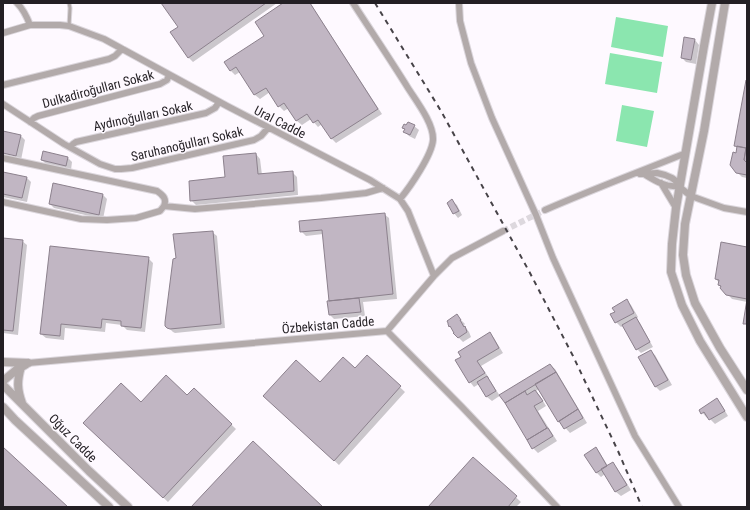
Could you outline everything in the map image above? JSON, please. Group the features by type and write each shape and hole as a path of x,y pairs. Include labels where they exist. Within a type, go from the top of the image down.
{"street":[{"path":"17,3 27,16 30,25"},
{"path":"352,3 422,110 432,130 433,140 431,150 409,188 400,198 408,211 434,276"},
{"path":"459,3 460,21 471,63 492,118 536,215 553,258 634,436 678,507"},
{"path":"712,3 679,187 672,244 671,272 682,305 700,341 747,416"},
{"path":"725,3 704,131 685,224 683,255 686,275 695,303 720,348 747,390"},
{"name":"Ural Cadde","path":"3,33 30,25 60,25 69,26 104,39 268,128 370,180 400,198"},
{"path":"3,85 109,59 115,56 122,49"},
{"name":"Dulkadiroğulları Sokak","path":"30,122 38,116 160,84 167,80 169,75"},
{"name":"Aydınoğulları Sokak","path":"70,147 76,142 202,115 213,110 219,102"},
{"name":"Saruhanoğulları Sokak","path":"3,104 70,147 105,166 115,169 127,169 254,140 261,136 268,128"},
{"path":"545,210 686,152"},
{"path":"3,158 157,191 163,196 166,202 160,211 136,218 100,220 81,219 3,202"},
{"path":"635,174 657,173 665,175 676,181 679,187 691,196 724,208 747,212"},
{"path":"644,174 671,187 679,187"},
{"path":"661,183 676,208"},
{"path":"164,206 196,209 366,193 383,188"},
{"path":"387,331 434,276 452,258 503,231"},
{"name":"Özbekistan Cadde","path":"25,365 387,331 557,507"},
{"path":"3,362 25,365"},
{"path":"3,381 15,370 25,365"},
{"path":"22,403 19,396 18,378 25,365"},
{"name":"Oğuz Cadde","path":"3,385 89,471 128,507"},
{"name":"Oğuz Cadde","path":"3,406 20,425 109,507"}],"lane":[{"path":"68,3 70,8 69,26"}],"green space":[{"path":"616,17 668,26 663,57 611,47"},
{"path":"610,53 662,62 657,93 605,84"},
{"path":"622,105 654,111 647,147 616,141"}],"building":[{"path":"161,3 266,3 188,58 170,32 178,27"},
{"path":"283,3 310,3 378,109 331,139 318,120 313,123 307,114 296,121 284,103 278,107 266,88 254,95 236,67 230,71 224,62 264,36 255,22"},
{"path":"684,37 695,39 691,60 681,58"},
{"path":"746,80 747,163 744,160 746,148 734,146"},
{"path":"408,122 415,125 410,135 403,132 405,129 402,128 404,124 406,125"},
{"path":"3,131 21,135 16,156 3,153"},
{"path":"737,146 746,148 744,160 747,163 747,175 736,173 730,165 733,152 736,153"},
{"path":"43,151 68,157 66,166 41,160"},
{"path":"256,153 258,174 293,171 294,191 190,201 189,181 225,177 223,156"},
{"path":"3,172 27,177 22,198 3,194"},
{"path":"53,183 103,194 99,215 49,204"},
{"path":"452,199 459,211 453,214 447,203"},
{"path":"385,213 393,294 329,301 322,230 300,232 299,221"},
{"path":"213,231 221,324 170,329 167,328 165,326 165,322 173,259 176,258 173,234"},
{"path":"3,238 23,240 13,331 3,330"},
{"path":"721,242 747,247 747,299 726,295 720,288 721,286 718,285 719,280 715,279"},
{"path":"50,246 149,257 141,328 121,326 121,321 102,319 101,328 61,324 60,336 40,334"},
{"path":"359,298 361,312 329,315 327,301"},
{"path":"627,299 634,313 615,323 610,314 615,312 612,308"},
{"path":"747,299 747,324 743,324"},
{"path":"457,314 467,332 458,338 453,333 450,326 449,327 447,321"},
{"path":"636,317 650,342 636,350 622,325"},
{"path":"490,332 499,348 477,361 485,373 469,383 455,360 461,357 458,352"},
{"path":"651,350 668,380 655,387 638,357"},
{"path":"367,355 401,386 334,461 263,396 296,360 320,382 343,357 355,368"},
{"path":"550,364 556,372 505,403 499,395"},
{"path":"556,372 578,409 558,422 535,384"},
{"path":"166,375 187,395 194,388 232,424 163,498 83,423 121,383 141,402"},
{"path":"487,376 496,391 486,397 477,382"},
{"path":"535,390 543,401 534,406 547,428 527,440 505,403 525,391 527,395"},
{"path":"717,398 725,411 709,420 704,412 701,414 699,410"},
{"path":"578,409 583,418 564,429 559,421"},
{"path":"547,428 553,436 532,449 527,440"},
{"path":"253,441 323,507 191,507"},
{"path":"3,447 68,507 3,507"},
{"path":"596,447 607,466 596,473 584,455"},
{"path":"473,457 517,496 508,507 428,507"},
{"path":"613,462 627,485 615,492 601,469"}],"tunnel":[{"path":"503,231 545,210"}],"railway":[{"path":"375,3 441,111 530,273 573,356 618,451 642,507"}]}
